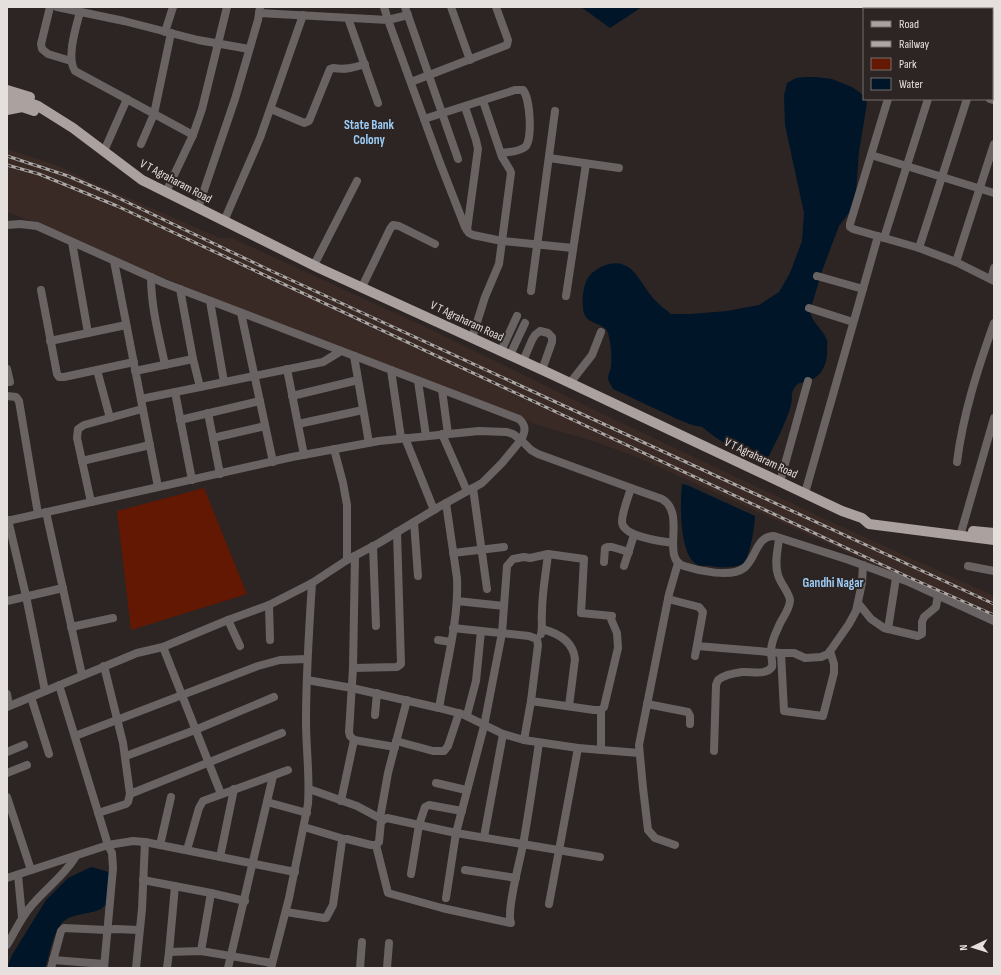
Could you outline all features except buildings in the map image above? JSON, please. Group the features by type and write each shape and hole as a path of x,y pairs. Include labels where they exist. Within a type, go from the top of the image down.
{"main road":[{"path":"7,90 28,96 51,108 73,128"},
{"path":"7,100 22,100 38,106 73,128"},
{"path":"7,110 22,107 73,128"},
{"name":"V T Agraharam Road","path":"73,128 142,180 224,221 314,265 506,353 842,511 862,518 961,533 994,540"},
{"name":"V T Agraharam Road","path":"961,533 994,533"}],"street":[{"path":"50,7 41,44 42,49 48,54 71,60"},
{"path":"57,7 218,44 249,49"},
{"path":"141,144 154,114 173,7"},
{"path":"166,192 193,135 202,109 226,7"},
{"path":"384,7 424,119 467,231 473,235 502,241 573,248"},
{"path":"451,7 470,60"},
{"path":"411,82 508,44 496,7"},
{"path":"198,208 235,99 260,10 303,16 388,20 406,11 430,75 458,160"},
{"path":"80,12 71,54 74,69 78,73 193,135"},
{"path":"224,221 260,138 303,16"},
{"path":"348,18 378,103"},
{"path":"271,109 304,123 309,121 330,70 333,68 341,70 349,69 364,64"},
{"path":"424,119 518,90 523,90 528,99 530,131 527,144 519,150 501,153"},
{"path":"104,151 127,99"},
{"path":"888,100 850,226 853,229 920,248 956,262 992,280 994,268"},
{"path":"805,493 863,289 907,165 928,100"},
{"path":"920,248 967,100"},
{"path":"472,338 485,297 499,264 511,173 501,153 483,101"},
{"path":"465,107 478,149 467,231"},
{"path":"532,291 555,111"},
{"path":"956,262 994,144"},
{"path":"871,155 994,192"},
{"path":"549,158 619,168"},
{"path":"566,296 586,164"},
{"path":"314,265 356,181"},
{"path":"7,225 20,224 37,226 180,289 519,420 523,423 525,432 521,440 482,483 347,560 312,583 269,605 163,647 137,653 8,707 7,694"},
{"path":"362,287 390,229 394,226 400,226 435,244"},
{"path":"72,242 88,333"},
{"path":"114,261 158,487"},
{"path":"816,276 863,289"},
{"path":"151,277 153,309 165,365"},
{"path":"180,289 193,359 200,387"},
{"path":"41,290 50,341 57,374 59,377 134,362"},
{"path":"210,301 224,382"},
{"path":"809,308 854,322"},
{"path":"241,312 274,462"},
{"path":"506,353 517,316"},
{"path":"506,353 525,323"},
{"path":"956,462 972,391 982,356 994,323"},
{"path":"50,341 126,325"},
{"path":"523,361 535,335 540,331 548,333 552,337 552,342 542,370"},
{"path":"570,383 592,355 601,332"},
{"path":"141,399 323,362 341,351"},
{"path":"354,356 369,443"},
{"path":"135,371 193,359"},
{"path":"7,369 10,382"},
{"path":"287,369 304,455"},
{"path":"97,370 110,418"},
{"path":"391,370 403,438 434,510"},
{"path":"292,396 358,380"},
{"path":"418,380 426,436"},
{"path":"780,482 808,382"},
{"path":"442,390 445,434 470,490 482,549 487,589"},
{"path":"175,392 192,480"},
{"path":"7,396 16,397 19,401 42,513 63,588 82,675"},
{"path":"180,420 260,401"},
{"path":"91,502 77,438 78,429 84,425 142,409"},
{"path":"298,424 363,410"},
{"path":"208,413 220,474"},
{"path":"961,533 994,418"},
{"path":"213,438 265,426"},
{"path":"45,691 26,596 7,520 334,449 403,438 479,431 507,432 513,434 531,450 538,454 662,499 669,503 673,517 673,553 675,560 684,566 716,573 734,572 743,568 749,563 760,542 764,538 771,536 863,565 938,594 994,621"},
{"path":"82,461 150,445"},
{"path":"334,449 346,500 347,560"},
{"path":"631,488 622,522 624,529 634,534 673,544"},
{"path":"439,708 457,601 457,578 446,503"},
{"path":"414,522 418,576"},
{"path":"353,668 397,667 402,664 397,532"},
{"path":"624,566 634,534"},
{"path":"714,752 716,685 718,680 728,675 742,672 766,672 770,670 773,662 771,652 777,628 786,612 790,600 781,584 776,569 779,538"},
{"path":"373,546 376,626"},
{"path":"453,553 504,547"},
{"path":"604,562 605,548 607,547 629,552"},
{"path":"524,740 531,701 538,645 537,639 542,630 542,599 548,554"},
{"path":"446,898 456,833 466,790 484,726 502,633 508,566 510,561 517,558 530,558 548,554 584,559 581,613 612,616 611,619 617,633 618,648 604,707 601,710 601,750"},
{"path":"355,556 353,668 348,726 350,736 354,740 396,744 432,751 444,751 448,746 463,714 476,681 481,631"},
{"path":"675,845 655,838 648,830 640,745 668,599 678,563"},
{"path":"697,646 794,653 805,658 824,656 830,651 853,617 858,603 863,579 863,565"},
{"path":"968,566 994,571"},
{"path":"888,629 896,578"},
{"path":"169,952 200,951 271,965 286,912 307,813 309,789 306,749 307,659 312,583"},
{"path":"7,601 63,588"},
{"path":"858,603 871,619 879,625 888,629 916,636 920,635 924,617 936,607 938,594"},
{"path":"668,599 702,609 703,614 695,656"},
{"path":"457,601 504,606"},
{"path":"269,605 270,640"},
{"path":"71,627 113,618"},
{"path":"228,620 240,646"},
{"path":"453,628 529,636 537,639"},
{"path":"542,630 558,634 572,646 574,651 575,659 569,706"},
{"path":"438,640 450,642"},
{"path":"163,647 221,794"},
{"path":"780,653 784,711 823,716 834,673 834,664 830,651"},
{"path":"75,736 258,666 280,660 307,659"},
{"path":"98,813 126,804 130,794 126,756 104,666"},
{"path":"307,680 377,693 463,714 484,726 503,734 524,740 578,748 640,753"},
{"path":"54,960 104,966 106,930 113,868 112,853 108,845 59,685"},
{"path":"375,715 377,693"},
{"path":"31,697 49,754"},
{"path":"126,756 195,730 274,697"},
{"path":"407,700 396,744 380,824 379,842 376,845 388,893 442,908 511,923 509,919 511,901 523,844 539,743"},
{"path":"531,701 601,710"},
{"path":"647,704 687,712 690,716 690,724"},
{"path":"130,794 282,733"},
{"path":"484,837 503,734"},
{"path":"341,801 354,740"},
{"path":"7,752 24,745"},
{"path":"549,904 578,748"},
{"path":"7,773 28,766"},
{"path":"187,850 201,803 205,800 288,770"},
{"path":"228,968 245,901 273,776"},
{"path":"436,783 466,790"},
{"path":"220,857 234,789"},
{"path":"309,789 357,806 381,819 390,818 456,833 600,858"},
{"path":"7,797 31,870"},
{"path":"160,845 171,797"},
{"path":"267,802 307,813"},
{"path":"411,874 423,809 427,805 462,811"},
{"path":"304,827 344,839 376,845"},
{"path":"286,912 324,918 328,916 333,905 341,843 344,839"},
{"path":"7,878 108,845 133,841 187,850 295,872"},
{"path":"136,968 145,842"},
{"path":"7,945 11,932 22,917 40,895 70,866 76,856"},
{"path":"465,870 516,878"},
{"path":"18,875 22,917"},
{"path":"143,880 245,901"},
{"path":"167,968 175,886"},
{"path":"200,951 211,893"},
{"path":"51,968 61,931 64,928 139,930"},
{"path":"360,968 362,942"},
{"path":"387,968 389,943"}],"shaded area":[{"path":"7,149 59,166 89,181 220,238 232,238 434,331 605,415 825,519 994,596 994,619 637,457 590,440 537,425 512,413 324,342 147,271 55,230 7,212"}],"green space":[{"path":"204,488 247,594 131,630 117,511"}],"water":[{"path":"581,7 642,7 610,28"},
{"path":"816,77 832,79 852,87 863,95 863,100 866,100 867,103 859,152 856,192 851,210 839,226 822,271 810,311 813,319 823,332 827,341 826,363 819,375 809,381 798,384 793,389 791,405 787,418 769,456 765,458 753,458 745,456 702,427 677,419 613,389 608,378 611,368 611,345 608,333 606,329 592,322 586,317 583,309 583,293 588,278 594,271 604,265 615,263 631,269 653,298 671,314 727,311 759,305 779,292 790,273 802,241 804,213 785,125 784,96 787,83 796,78"},
{"path":"682,484 755,516 752,540 744,564 728,567 702,566 696,564 690,558 686,549 682,527"},
{"path":"91,867 109,872 109,900 105,905 96,911 69,918 61,924 53,940 45,968 7,968 12,955 46,900 68,878"}],"railway":[{"path":"7,156 68,176 110,194 265,268 994,604"},
{"path":"7,165 39,174 117,206 906,576 994,615"}],"district":[{"name":"State Bank Colony","path":"369,132"},
{"name":"Gandhi Nagar","path":"833,582"}]}
